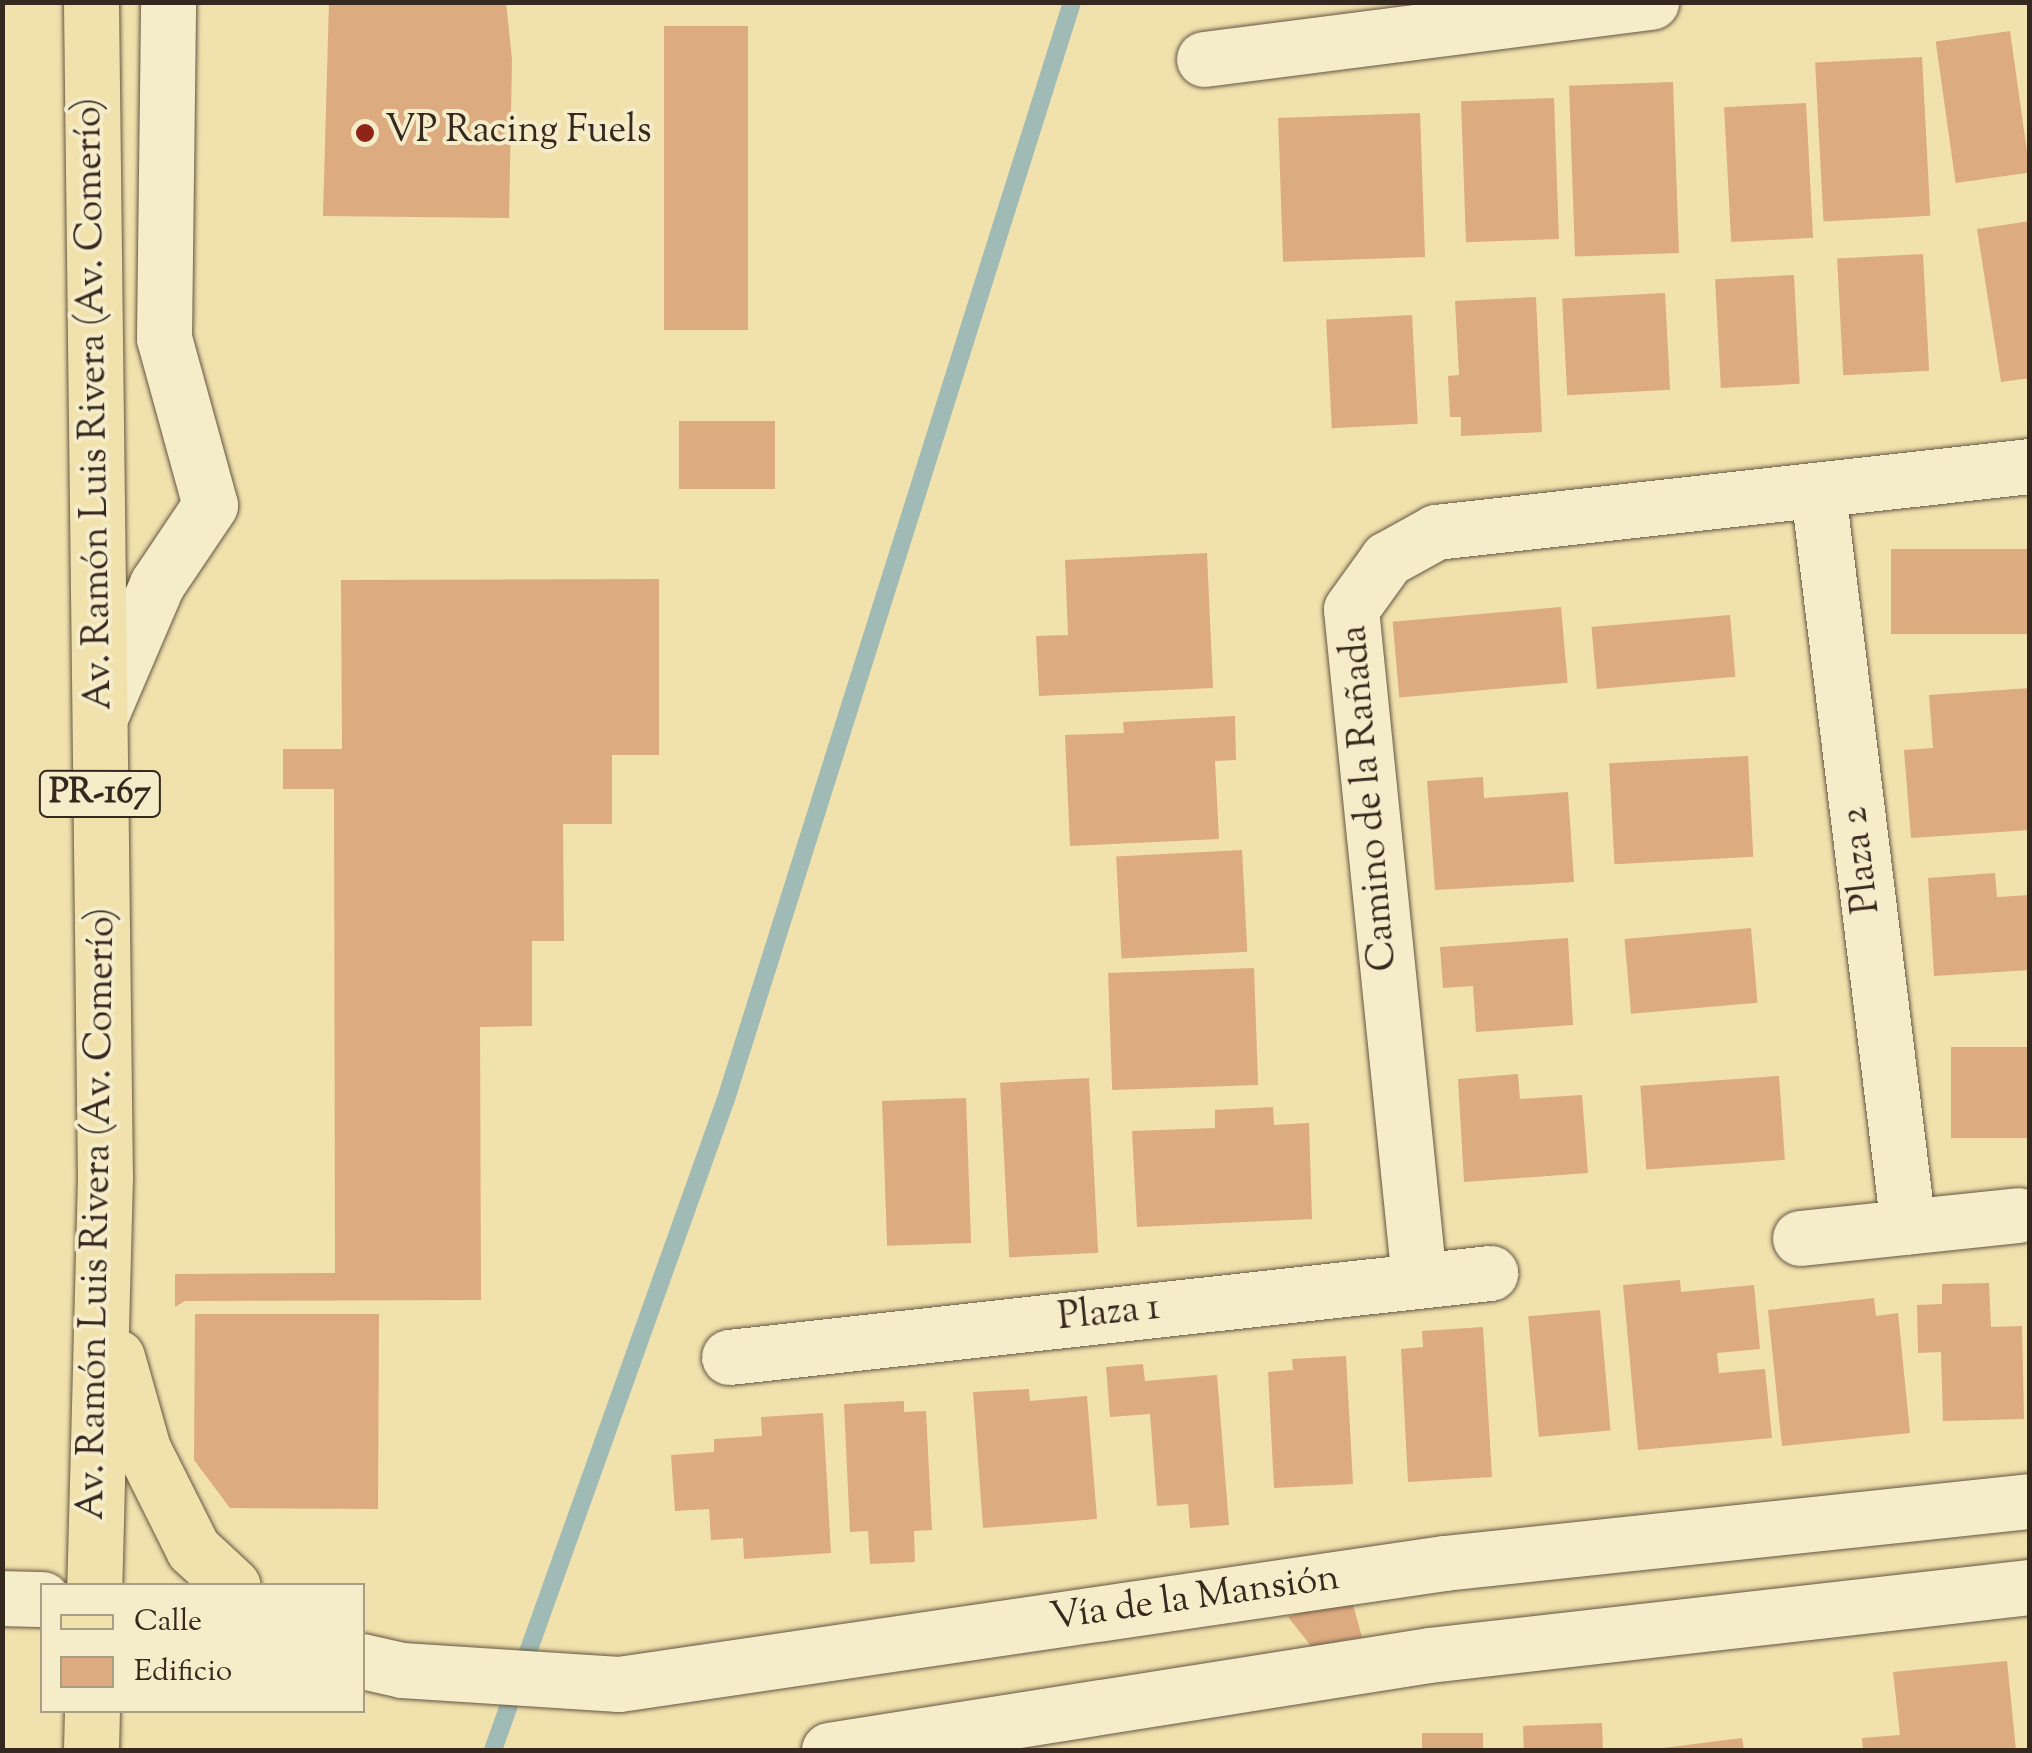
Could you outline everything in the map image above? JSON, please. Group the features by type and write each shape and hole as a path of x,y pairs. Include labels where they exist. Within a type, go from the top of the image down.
{"main road":[{"name":"Av. Ramón Luis Rivera (Av. Comerío)","path":"91,2 100,717 101,1302 94,1583"},
{"path":"101,1302 144,1449 193,1548 230,1583"},
{"path":"91,1750 92,1713"}],"street":[{"path":"100,717 157,584 210,505 164,338 168,2"},
{"path":"1204,59 1651,2"},
{"name":"Camino de la Rañada","path":"1418,1280 1351,610 1388,558 1436,532 2030,466"},
{"name":"Plaza 2","path":"1818,492 1908,1226"},
{"path":"1800,1238 2018,1215"},
{"name":"Plaza 1","path":"729,1357 1490,1272"},
{"name":"Vía de la Mansión","path":"365,1661 479,1675 619,1684 1444,1563 2030,1501"},
{"path":"830,1750 1430,1655 2030,1587"},
{"path":"2,1598 40,1599"}],"building":[{"path":"329,2 506,2 512,60 509,218 323,216"},
{"path":"664,26 748,26 748,330 664,330"},
{"path":"2010,31 2030,173 1956,183 1936,41"},
{"path":"1922,57 1930,216 1823,221 1815,63"},
{"path":"1673,82 1679,253 1575,257 1569,86"},
{"path":"1554,98 1559,239 1466,242 1461,101"},
{"path":"1806,103 1813,238 1731,242 1724,107"},
{"path":"1420,113 1425,257 1283,262 1278,118"},
{"path":"2030,221 2030,378 2001,382 1977,229"},
{"path":"1923,254 1929,371 1843,375 1837,259"},
{"path":"1794,275 1800,384 1721,388 1715,279"},
{"path":"1665,293 1670,390 1567,395 1562,298"},
{"path":"1536,297 1542,432 1461,436 1461,417 1450,417 1448,376 1459,375 1455,301"},
{"path":"1412,315 1418,424 1332,428 1326,320"},
{"path":"679,421 775,421 775,489 679,489"},
{"path":"1891,549 2030,549 2030,634 1891,634"},
{"path":"1207,553 1213,688 1039,696 1036,636 1068,635 1065,560"},
{"path":"659,579 659,755 612,755 612,824 563,824 564,941 532,941 532,1026 480,1027 481,1300 185,1301 175,1307 175,1274 335,1273 334,789 283,789 283,749 342,749 341,580"},
{"path":"1561,607 1568,683 1399,697 1393,622"},
{"path":"1730,615 1735,677 1597,689 1592,627"},
{"path":"2030,688 2030,830 1911,838 1904,750 1933,748 1929,695"},
{"path":"1235,716 1236,760 1215,761 1219,839 1070,846 1065,735 1124,733 1123,722"},
{"path":"1748,756 1753,857 1614,864 1609,763"},
{"path":"1483,777 1484,798 1568,792 1574,882 1435,890 1427,781"},
{"path":"1242,850 1247,952 1122,958 1116,857"},
{"path":"1995,873 1997,897 2030,895 2030,970 1934,976 1928,878"},
{"path":"1751,928 1758,1003 1631,1014 1624,939"},
{"path":"1568,938 1573,1025 1476,1032 1473,986 1443,988 1440,947"},
{"path":"1254,968 1258,1085 1112,1090 1108,973"},
{"path":"1951,1047 2030,1047 2030,1138 1951,1138"},
{"path":"1518,1074 1520,1099 1582,1095 1588,1173 1464,1182 1458,1079"},
{"path":"1779,1076 1785,1160 1646,1169 1640,1086"},
{"path":"1089,1078 1098,1253 1009,1257 1000,1083"},
{"path":"966,1098 971,1243 887,1246 882,1101"},
{"path":"1273,1107 1274,1125 1309,1123 1312,1219 1137,1227 1132,1131 1215,1128 1215,1110"},
{"path":"1680,1280 1681,1292 1754,1285 1760,1349 1717,1353 1719,1373 1765,1369 1772,1438 1638,1450 1623,1285"},
{"path":"1989,1283 1991,1327 2022,1326 2024,1419 1943,1421 1941,1352 1918,1353 1917,1305 1942,1304 1942,1284"},
{"path":"1874,1298 1876,1316 1898,1313 1910,1433 1782,1446 1768,1310"},
{"path":"1600,1310 1611,1431 1539,1437 1528,1316"},
{"path":"195,1314 379,1314 378,1509 230,1508 194,1460"},
{"path":"1483,1327 1492,1477 1408,1482 1401,1349 1423,1347 1422,1331"},
{"path":"1346,1356 1353,1484 1274,1488 1268,1372 1293,1370 1292,1359"},
{"path":"1143,1364 1145,1381 1217,1375 1229,1525 1190,1528 1188,1504 1157,1506 1150,1414 1110,1417 1106,1367"},
{"path":"1029,1389 1030,1401 1087,1396 1097,1519 983,1528 973,1392"},
{"path":"904,1401 904,1412 926,1411 932,1530 914,1531 915,1562 870,1564 868,1531 850,1532 844,1404"},
{"path":"823,1413 831,1553 744,1559 743,1538 711,1540 709,1509 675,1511 671,1455 714,1452 714,1439 762,1436 761,1417"},
{"path":"1351,1597 1362,1637 1311,1646 1288,1617"},
{"path":"2007,1661 2016,1750 1863,1750 1862,1738 1900,1735 1893,1672"},
{"path":"1602,1723 1603,1750 1524,1750 1523,1726"},
{"path":"1422,1733 1483,1733 1483,1750 1422,1750"},
{"path":"1742,1738 1744,1750 1663,1750 1663,1748"}],"waterway":[{"path":"493,1750 726,1099 1072,2"}],"place":[{"name":"VP Racing Fuels","path":"365,133"}]}
